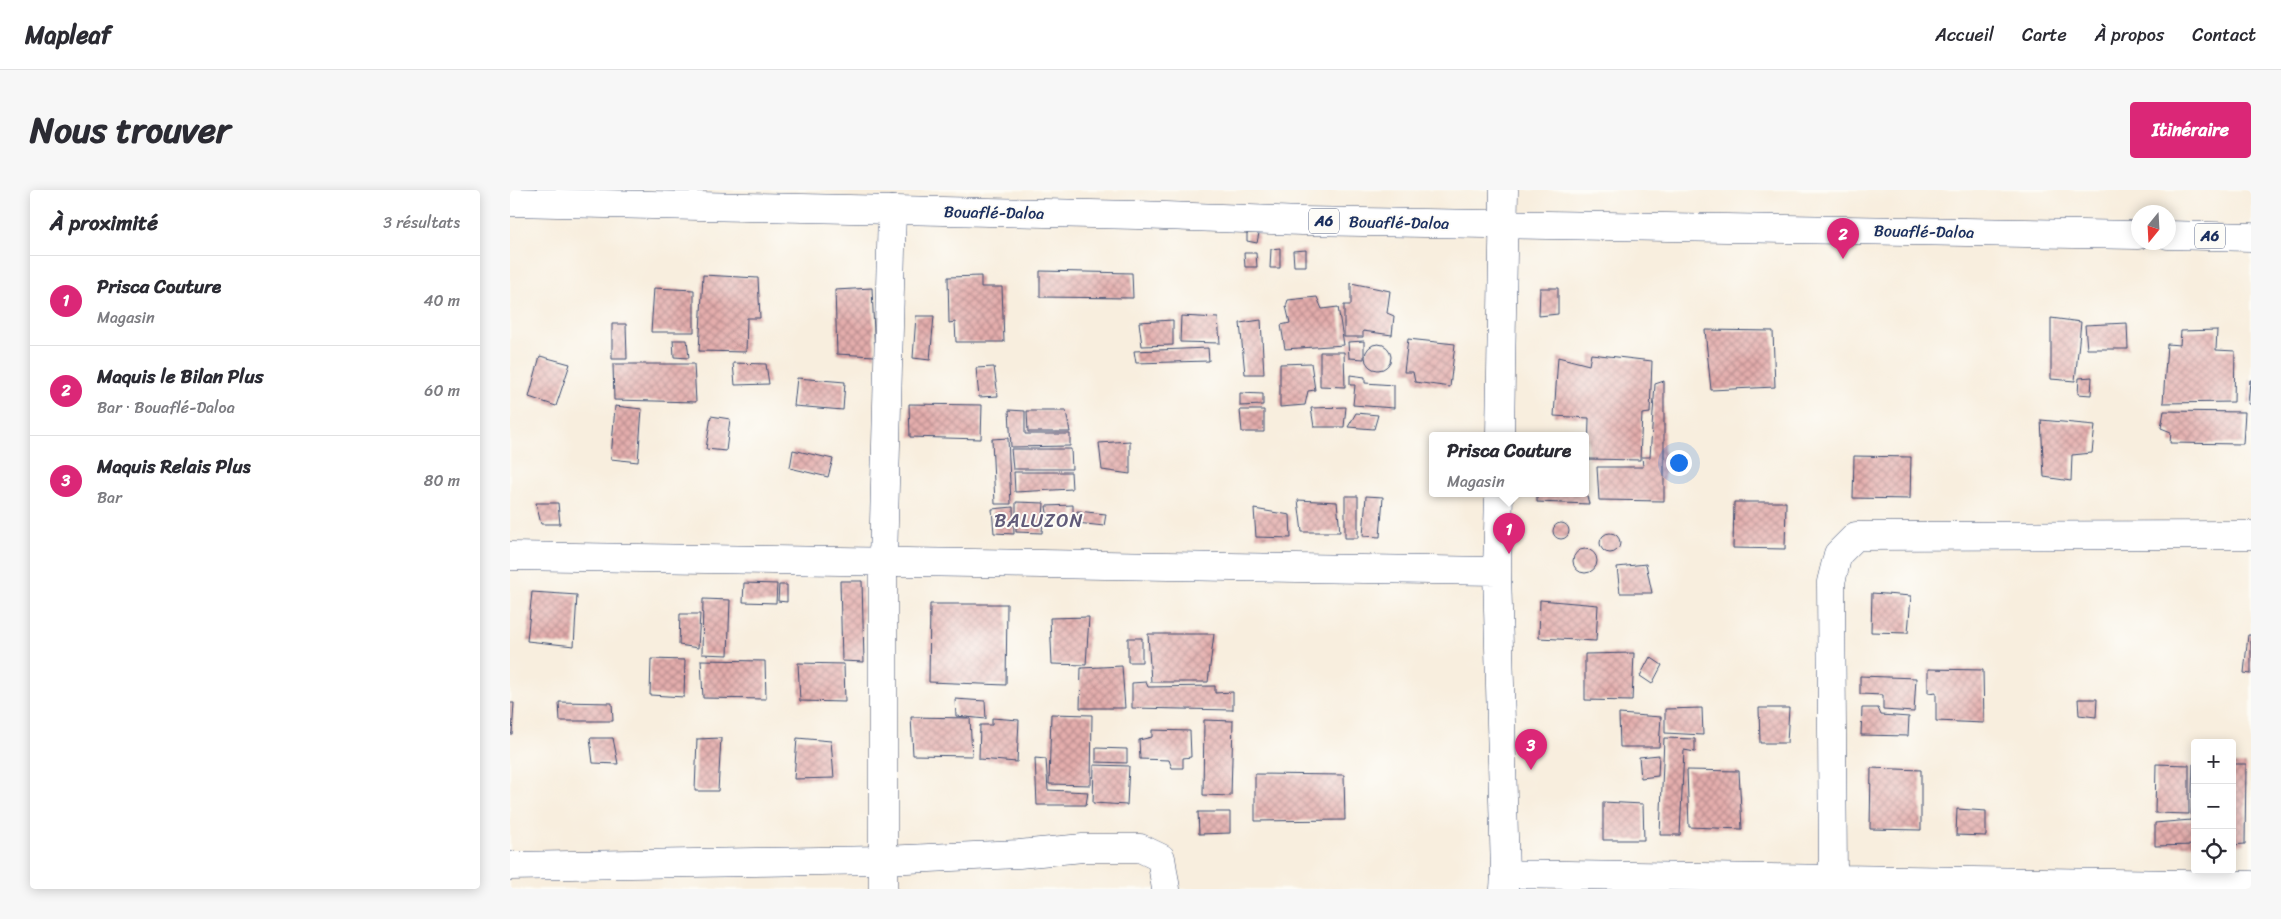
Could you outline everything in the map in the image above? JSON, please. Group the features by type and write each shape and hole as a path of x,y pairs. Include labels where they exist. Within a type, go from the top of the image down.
{"main road":[{"path":"1500,432 1504,190"},
{"name":"Bouaflé-Daloa","path":"510,202 1302,221 2131,235"},
{"path":"883,889 883,562 892,210"},
{"name":"A6","path":"2176,236 2251,237"},
{"path":"1499,497 1497,571 1504,881 1833,879 2251,885"},
{"path":"1833,879 1830,582 1838,554 1856,536 2251,535"},
{"path":"510,556 1497,571"},
{"path":"510,866 884,860 1019,854 1083,848 1140,848 1161,858 1166,889"}],"building":[{"path":"1247,233 1259,233 1257,243 1247,241"},
{"path":"1280,248 1280,268 1270,268 1271,249"},
{"path":"1306,250 1306,266 1294,266 1293,251"},
{"path":"1244,253 1256,253 1257,267 1245,267"},
{"path":"1040,271 1132,273 1133,298 1040,297"},
{"path":"703,275 758,278 760,318 747,318 746,352 699,351"},
{"path":"981,276 981,287 1002,287 1004,342 956,342 955,322 949,323 948,277"},
{"path":"1351,283 1390,291 1387,313 1394,316 1392,335 1363,331 1363,337 1344,337 1344,305 1351,305"},
{"path":"654,288 694,290 694,332 651,332"},
{"path":"872,288 875,356 837,354 835,290"},
{"path":"1540,288 1558,288 1558,314 1539,316"},
{"path":"1317,297 1322,309 1338,307 1344,345 1285,349 1281,325 1290,323 1286,306 1288,300"},
{"path":"916,316 934,316 930,360 913,358"},
{"path":"1181,316 1218,318 1220,343 1180,342"},
{"path":"2051,318 2081,322 2075,381 2051,379"},
{"path":"1173,320 1173,345 1142,346 1139,322"},
{"path":"1261,320 1264,374 1245,374 1240,323"},
{"path":"2127,323 2128,349 2087,349 2085,325"},
{"path":"612,324 626,324 627,359 612,359"},
{"path":"1705,330 1773,331 1775,387 1711,390"},
{"path":"2217,330 2216,350 2235,351 2234,402 2163,403 2167,344 2180,345 2181,331"},
{"path":"1408,339 1455,344 1450,387 1415,382 1413,372 1404,372"},
{"path":"673,340 687,340 689,358 674,357"},
{"path":"1364,341 1364,359 1349,358 1348,342"},
{"path":"1378,344 1387,348 1391,357 1387,366 1378,370 1369,366 1365,357 1369,348"},
{"path":"1208,348 1209,361 1136,363 1134,351"},
{"path":"1320,352 1344,352 1345,387 1320,386"},
{"path":"1591,354 1652,361 1650,413 1642,414 1640,460 1589,459 1589,418 1554,416 1558,357 1589,365"},
{"path":"540,356 570,364 556,406 529,397"},
{"path":"733,363 766,364 769,384 735,385"},
{"path":"1311,363 1315,390 1308,391 1305,405 1280,407 1280,364"},
{"path":"613,364 694,364 696,402 614,400"},
{"path":"994,367 998,396 979,397 976,368"},
{"path":"1350,375 1365,377 1365,383 1394,385 1394,408 1353,405 1355,385 1350,385"},
{"path":"2092,377 2091,395 2078,394 2079,378"},
{"path":"797,378 845,382 843,410 794,406"},
{"path":"2250,380 2251,404 2248,404"},
{"path":"1664,381 1664,501 1599,500 1597,467 1643,467 1642,457 1650,457 1655,384"},
{"path":"1240,393 1263,394 1263,405 1240,406"},
{"path":"909,404 982,405 981,439 910,437"},
{"path":"615,406 642,409 638,462 611,459"},
{"path":"1346,407 1344,427 1314,427 1311,408"},
{"path":"1009,410 1025,411 1025,434 1070,434 1070,446 1011,447"},
{"path":"1240,410 1264,410 1264,432 1242,432"},
{"path":"1027,411 1066,411 1070,432 1028,432"},
{"path":"2164,411 2245,412 2243,444 2170,443 2171,432 2161,428"},
{"path":"1356,413 1378,415 1374,429 1348,427"},
{"path":"711,416 730,419 726,451 706,449"},
{"path":"2041,420 2095,425 2092,453 2072,455 2071,481 2044,477"},
{"path":"1008,438 1011,504 995,504 992,439"},
{"path":"1130,441 1130,474 1102,470 1099,443"},
{"path":"1011,449 1071,449 1072,469 1013,469"},
{"path":"793,450 833,459 828,477 790,468"},
{"path":"1854,456 1911,457 1910,499 1853,498"},
{"path":"1014,472 1071,472 1072,489 1015,492"},
{"path":"1345,496 1358,496 1358,538 1345,538"},
{"path":"1366,496 1383,497 1380,537 1363,536"},
{"path":"1537,497 1587,497 1589,504 1537,502"},
{"path":"1298,500 1337,502 1340,532 1302,532"},
{"path":"1016,502 1044,503 1042,533 1016,532"},
{"path":"1734,502 1786,502 1785,549 1733,548"},
{"path":"536,503 558,503 560,524 541,524"},
{"path":"1073,505 1073,518 1048,520 1046,506"},
{"path":"1013,507 1014,534 994,533 992,509"},
{"path":"1254,509 1290,515 1291,538 1256,537"},
{"path":"1077,511 1106,514 1104,526 1077,523"},
{"path":"1561,523 1567,525 1569,531 1567,537 1561,539 1555,537 1553,531 1555,525"},
{"path":"1606,533 1614,533 1620,539 1620,547 1614,553 1606,553 1600,547 1600,539"},
{"path":"1585,549 1594,552 1597,561 1594,570 1585,573 1576,570 1573,561 1576,552"},
{"path":"1646,564 1652,593 1620,593 1617,567"},
{"path":"840,581 862,581 864,662 842,661"},
{"path":"744,583 777,584 776,603 743,602"},
{"path":"779,585 787,585 787,602 778,601"},
{"path":"532,592 577,595 574,646 527,641"},
{"path":"1872,593 1911,596 1908,633 1871,632"},
{"path":"703,599 730,600 728,655 702,654"},
{"path":"1540,600 1598,605 1596,641 1539,638"},
{"path":"930,604 1007,604 1006,685 929,682"},
{"path":"680,614 700,614 698,648 679,645"},
{"path":"1089,617 1086,665 1052,664 1050,618"},
{"path":"1148,634 1214,634 1208,682 1151,682"},
{"path":"2248,635 2251,635 2251,674 2244,673"},
{"path":"1128,638 1142,638 1142,662 1128,662"},
{"path":"1634,653 1632,701 1585,700 1585,654"},
{"path":"1650,657 1662,665 1652,684 1640,676"},
{"path":"651,659 685,660 684,697 650,695"},
{"path":"701,660 765,661 766,699 703,698"},
{"path":"798,663 844,664 845,702 800,701"},
{"path":"1122,666 1125,708 1080,708 1081,668"},
{"path":"1928,669 1983,670 1984,723 1936,721 1936,692 1928,693"},
{"path":"1860,676 1916,678 1914,712 1883,710 1883,695 1860,694"},
{"path":"1146,682 1148,687 1215,686 1215,693 1233,692 1233,710 1132,708 1132,683"},
{"path":"955,699 985,701 986,719 956,716"},
{"path":"2078,699 2097,699 2096,717 2079,715"},
{"path":"559,702 612,703 613,721 560,721"},
{"path":"510,703 514,703 512,734 510,734"},
{"path":"1702,708 1703,735 1665,733 1665,709"},
{"path":"1759,708 1789,708 1787,743 1760,743"},
{"path":"1862,708 1878,708 1881,715 1909,717 1908,736 1861,735"},
{"path":"1051,714 1092,715 1091,785 1049,784"},
{"path":"1619,714 1661,717 1659,747 1620,747"},
{"path":"911,717 970,718 972,756 913,755"},
{"path":"992,718 1019,720 1017,762 979,759 980,725 992,725"},
{"path":"1204,720 1233,721 1231,796 1203,795"},
{"path":"1152,730 1190,731 1191,757 1183,758 1183,768 1172,768 1169,760 1140,759 1139,740 1152,737"},
{"path":"590,738 613,738 618,764 593,763"},
{"path":"721,738 718,791 695,791 697,739"},
{"path":"797,738 831,741 834,778 794,779"},
{"path":"1664,738 1695,739 1695,752 1684,750 1680,835 1660,835"},
{"path":"1096,748 1127,749 1127,763 1096,762"},
{"path":"1659,755 1658,776 1641,778 1639,757"},
{"path":"1035,758 1046,759 1048,790 1088,792 1086,805 1037,805"},
{"path":"2156,764 2189,765 2189,814 2155,813"},
{"path":"2236,764 2246,764 2245,844 2236,845"},
{"path":"1094,765 1129,766 1127,805 1093,803"},
{"path":"1871,768 1921,770 1921,830 1870,829"},
{"path":"1687,770 1739,771 1742,829 1689,827"},
{"path":"1255,774 1344,775 1345,820 1255,821"},
{"path":"1603,802 1643,804 1644,840 1603,840"},
{"path":"1957,809 1986,811 1986,836 1956,835"},
{"path":"1198,812 1230,812 1230,833 1199,834"},
{"path":"2191,820 2191,845 2155,846 2155,823"}],"place":[{"name":"Maquis le Bilan Plus","path":"1843,259"},
{"name":"Prisca Couture","path":"1509,554"},
{"name":"Maquis Relais Plus","path":"1531,770"}],"district":[{"name":"BALUZON","path":"1039,520"}]}
